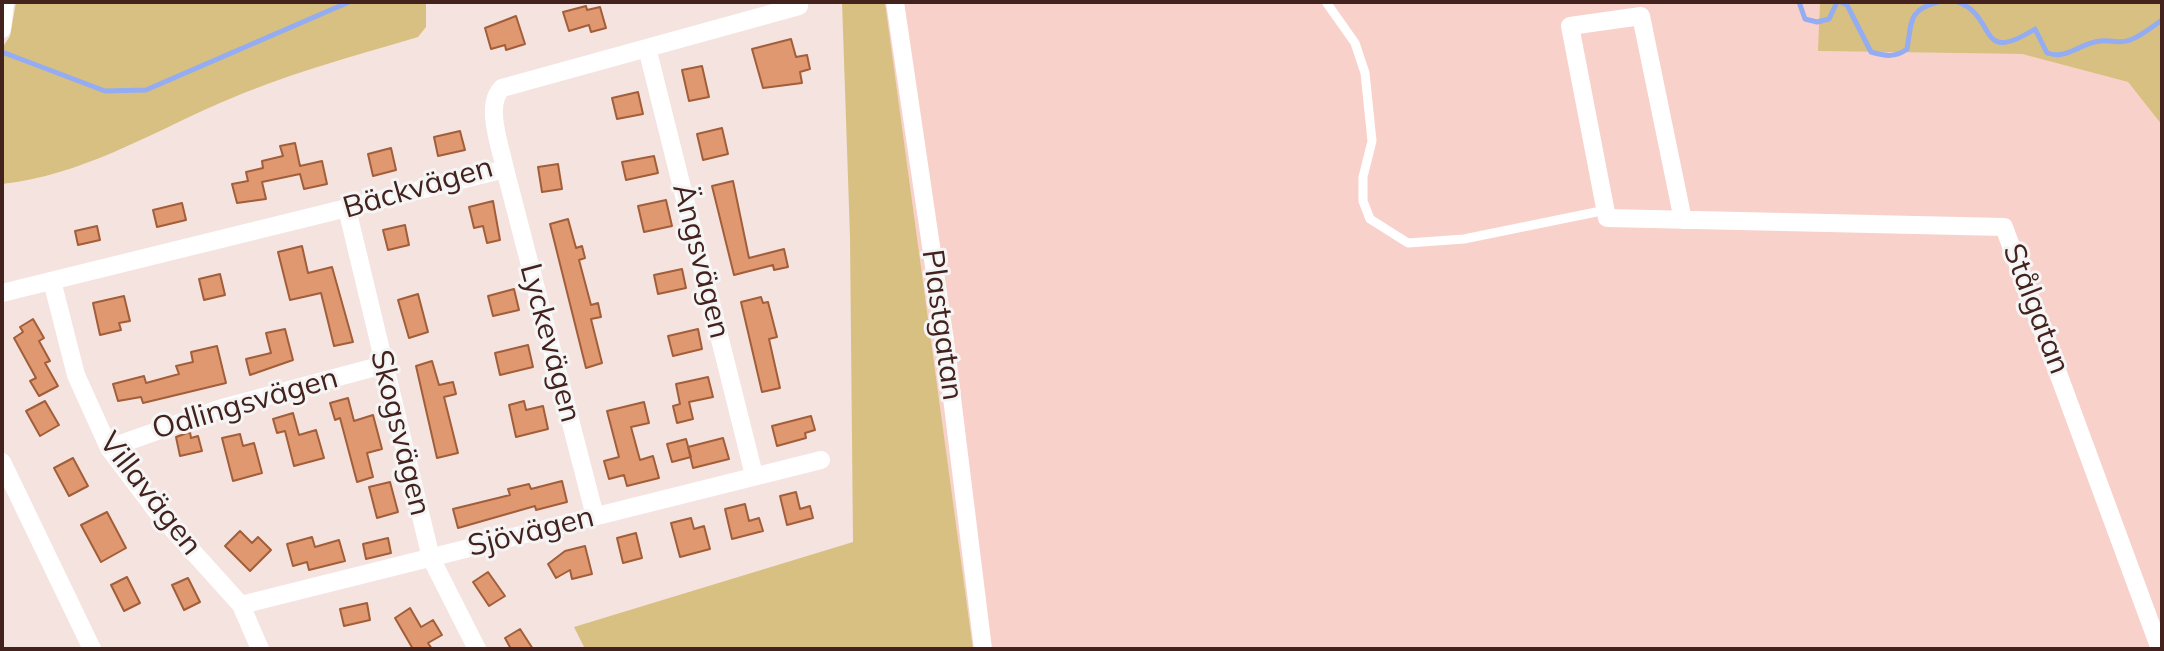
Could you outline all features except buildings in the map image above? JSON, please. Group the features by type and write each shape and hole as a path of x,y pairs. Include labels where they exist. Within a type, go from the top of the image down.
{"street":[{"name":"Plastgatan","path":"895,2 945,341 983,649"},
{"name":"Bäckvägen","path":"2,293 505,169 494,101 502,88 799,6"},
{"path":"1606,210 1570,26 1641,16 1683,220"},
{"name":"Ängsvägen","path":"647,48 754,475"},
{"name":"Lyckevägen","path":"505,169 595,516"},
{"name":"Skogsvägen","path":"347,209 431,558 477,649"},
{"name":"Stålgatan","path":"1606,210 1607,218 2004,227 2160,649"},
{"name":"Villavägen","path":"52,281 76,375 109,448 158,513 241,605 260,649"},
{"name":"Odlingsvägen","path":"109,448 222,408 383,365"},
{"name":"Sjövägen","path":"241,605 821,460"},
{"path":"2,462 92,649"}],"lane":[{"path":"1326,2 1355,43 1365,73 1372,141 1363,177 1363,201 1370,219 1408,243 1464,239 1606,210"}],"shaded area":[{"path":"16,2 426,2 426,27 418,37 244,93 87,163 2,184 2,48 10,36"},
{"path":"842,2 885,2 973,649 585,649 574,627 853,542 850,237"},
{"path":"885,2 1820,2 1819,51 2022,54 2128,82 2162,125 2162,649 973,649"},
{"path":"1820,2 2162,2 2162,125 2128,82 2022,54 1818,51"}],"waterway":[{"path":"2,52 105,91 146,90 349,2"},
{"path":"1799,2 1805,19 1817,22 1829,19 1837,2"},
{"path":"1841,2 1847,5 1871,52 1890,55 1907,49 1916,13 1938,2"},
{"path":"1958,2 1979,18 1995,41 2016,39 2035,29 2047,53 2054,55 2100,41 2126,41 2162,20"}]}
